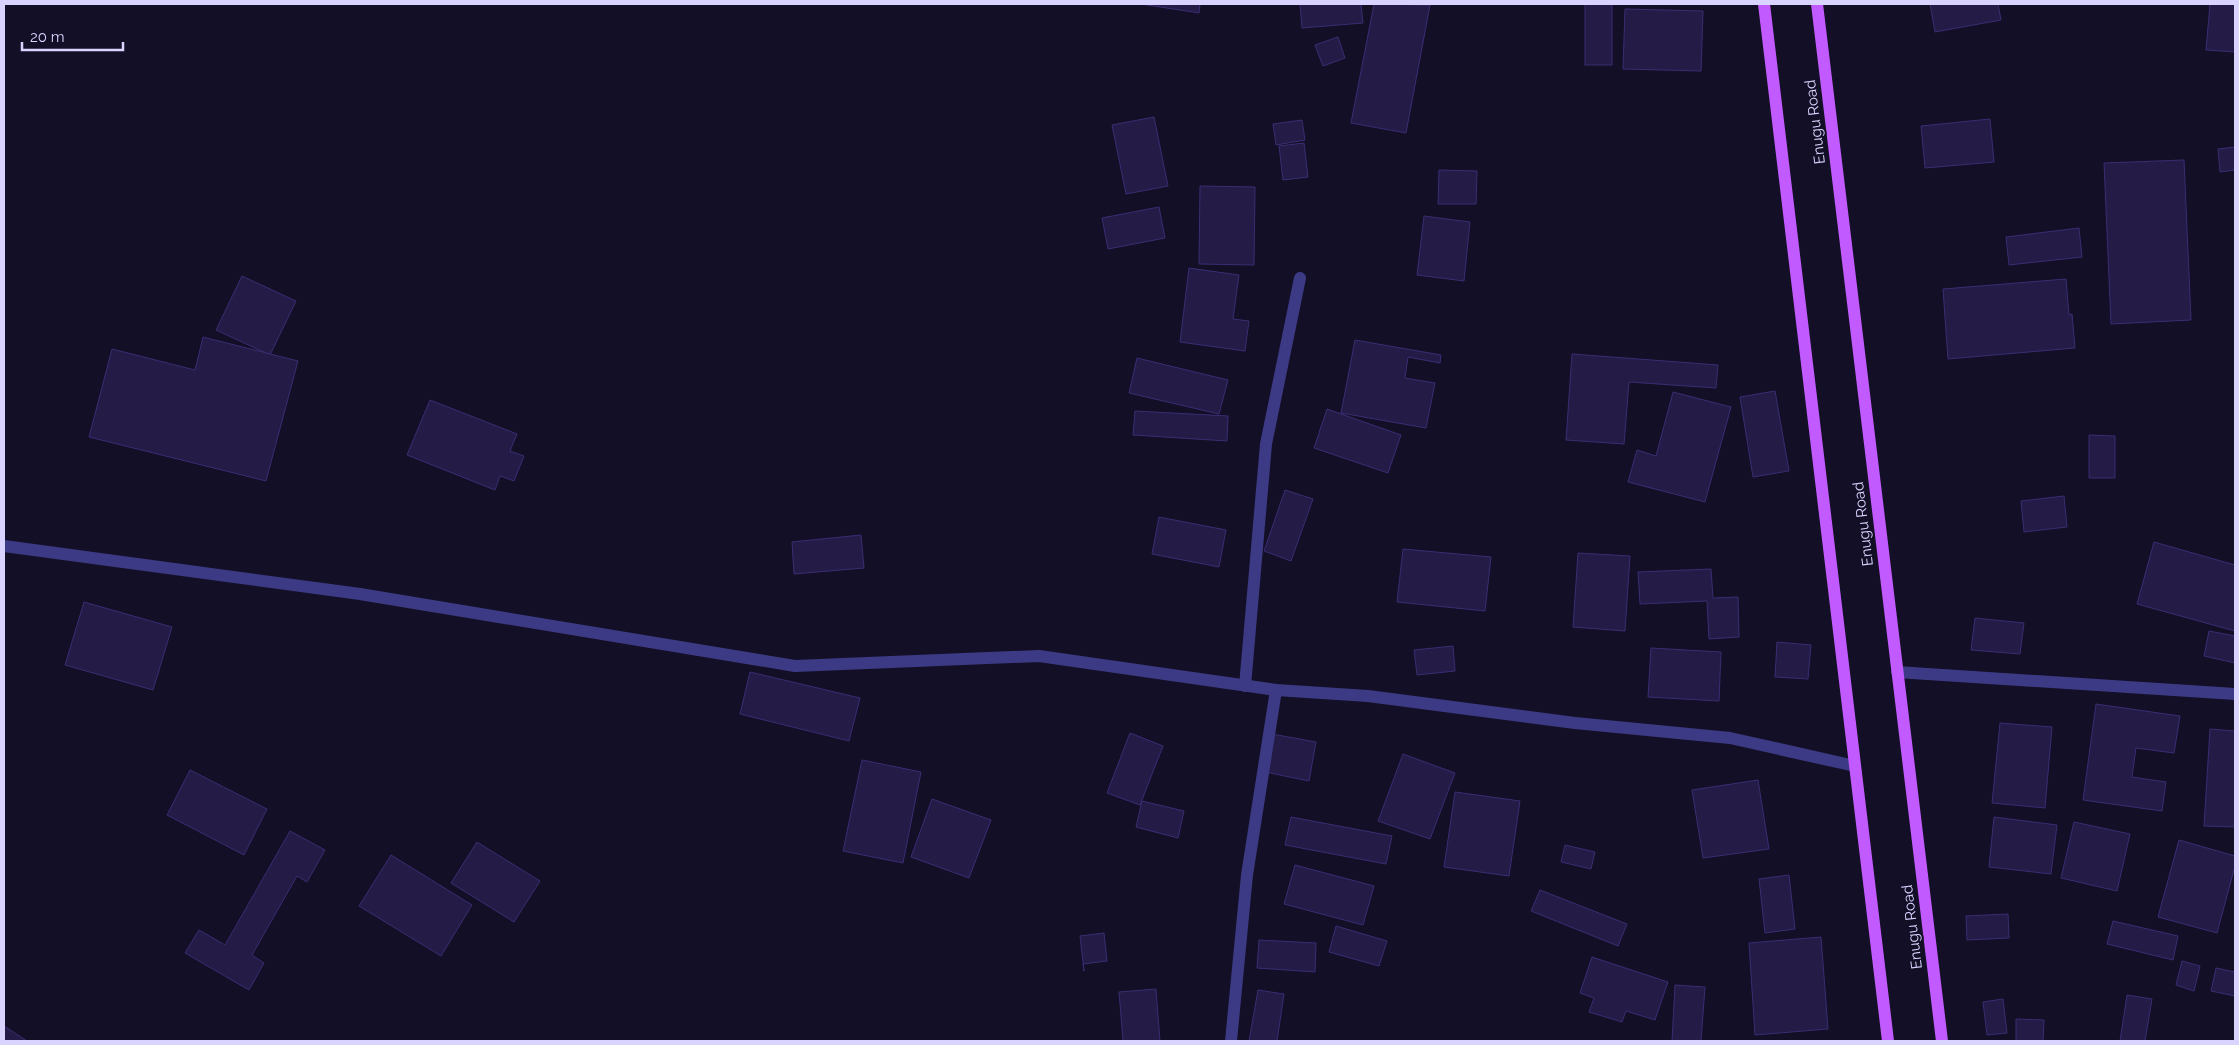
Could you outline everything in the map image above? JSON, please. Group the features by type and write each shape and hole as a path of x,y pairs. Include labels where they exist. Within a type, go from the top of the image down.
{"main road":[{"path":"1764,4 1888,1041"},
{"name":"Enugu Road","path":"1817,4 1942,1041"}],"street":[{"path":"1245,686 1266,444 1300,278"},
{"path":"4,546 360,594 794,666 1039,656 1276,690 1368,696 1575,723 1730,738 1855,766"},
{"path":"1897,672 2235,694"},
{"path":"1231,1041 1247,875 1276,690"}],"building":[{"path":"1141,4 1200,4 1199,13"},
{"path":"1300,4 1361,4 1363,23 1302,28"},
{"path":"1374,4 1430,5 1406,133 1351,123"},
{"path":"1585,4 1612,4 1612,65 1585,65"},
{"path":"1930,4 1998,4 2001,20 1935,32"},
{"path":"2210,4 2235,4 2235,52 2206,50"},
{"path":"1625,9 1703,11 1701,71 1623,69"},
{"path":"1338,37 1345,58 1323,66 1315,45"},
{"path":"1154,117 1168,186 1126,194 1112,125"},
{"path":"1990,119 1994,162 1925,168 1921,126"},
{"path":"1302,120 1305,140 1276,145 1273,124"},
{"path":"1304,143 1308,177 1283,180 1279,146"},
{"path":"2235,147 2235,170 2220,172 2218,149"},
{"path":"2184,160 2191,320 2111,324 2104,163"},
{"path":"1439,170 1477,171 1476,204 1438,204"},
{"path":"1200,186 1255,187 1254,265 1199,264"},
{"path":"1159,207 1165,238 1108,249 1102,218"},
{"path":"1424,216 1470,222 1464,281 1417,275"},
{"path":"2079,228 2082,257 2009,265 2006,237"},
{"path":"1189,268 1239,275 1233,319 1249,321 1245,351 1180,342"},
{"path":"242,276 296,301 270,355 216,330"},
{"path":"2066,279 2069,315 2072,314 2075,348 1948,359 1943,289"},
{"path":"203,337 298,361 266,481 89,437 112,349 195,370"},
{"path":"1355,340 1441,355 1440,363 1408,357 1405,378 1435,383 1426,428 1341,413"},
{"path":"1572,354 1718,365 1716,388 1629,382 1624,444 1566,440"},
{"path":"1137,358 1228,380 1219,414 1129,393"},
{"path":"1775,391 1789,471 1753,477 1740,397"},
{"path":"1673,392 1731,407 1705,502 1628,482 1637,450 1656,456"},
{"path":"430,400 517,434 510,451 524,456 514,481 500,476 495,490 407,455"},
{"path":"1327,409 1401,435 1388,473 1314,448"},
{"path":"1135,411 1228,416 1227,441 1133,435"},
{"path":"2089,435 2115,436 2115,478 2089,478"},
{"path":"1285,490 1313,499 1291,561 1264,551"},
{"path":"2064,496 2067,527 2024,532 2021,501"},
{"path":"1159,517 1226,530 1219,567 1152,554"},
{"path":"861,535 864,568 794,574 792,542"},
{"path":"2154,542 2235,565 2235,631 2137,604"},
{"path":"1403,549 1491,557 1485,611 1397,602"},
{"path":"1578,553 1630,556 1625,631 1573,627"},
{"path":"1711,569 1713,598 1738,597 1739,637 1709,639 1707,601 1640,604 1638,572"},
{"path":"84,602 172,627 153,690 65,665"},
{"path":"1975,618 2024,623 2020,654 1971,650"},
{"path":"2209,631 2235,636 2235,663 2204,656"},
{"path":"1777,642 1811,645 1808,679 1775,677"},
{"path":"1453,646 1455,671 1417,675 1414,650"},
{"path":"1651,648 1721,652 1719,701 1648,697"},
{"path":"750,672 860,698 849,741 740,714"},
{"path":"2096,704 2180,716 2174,753 2136,748 2132,777 2166,782 2162,811 2083,800"},
{"path":"2000,723 2052,727 2045,808 1992,803"},
{"path":"2210,729 2235,731 2235,827 2204,826"},
{"path":"1130,733 1163,746 1140,805 1107,793"},
{"path":"1272,734 1316,742 1309,781 1265,772"},
{"path":"1403,754 1455,773 1430,839 1378,821"},
{"path":"862,760 921,772 903,863 843,851"},
{"path":"190,770 267,809 244,855 167,815"},
{"path":"1758,780 1769,849 1703,858 1692,790"},
{"path":"1455,792 1520,801 1509,876 1444,867"},
{"path":"932,799 991,820 969,878 911,857"},
{"path":"1142,801 1184,811 1178,838 1136,827"},
{"path":"1291,817 1392,836 1386,864 1285,845"},
{"path":"1994,817 2057,825 2051,874 1989,867"},
{"path":"2074,822 2130,834 2117,891 2061,878"},
{"path":"290,831 325,850 307,882 297,876 252,955 264,963 249,990 185,953 199,930 225,945"},
{"path":"2179,840 2235,856 2235,866 2217,933 2158,917"},
{"path":"477,842 540,881 514,922 451,883"},
{"path":"1565,845 1595,852 1591,869 1561,862"},
{"path":"391,855 472,905 441,956 359,906"},
{"path":"1295,865 1374,886 1363,925 1284,904"},
{"path":"1789,875 1795,929 1765,933 1759,879"},
{"path":"1540,890 1627,924 1618,946 1531,911"},
{"path":"2008,914 2009,938 1967,940 1966,916"},
{"path":"2113,921 2178,936 2173,960 2107,944"},
{"path":"1336,926 1387,941 1379,966 1329,952"},
{"path":"1104,933 1107,961 1083,964 1080,936"},
{"path":"1821,937 1828,1029 1755,1035 1749,943"},
{"path":"1259,940 1316,943 1315,972 1257,968"},
{"path":"1592,957 1668,982 1655,1020 1626,1011 1622,1022 1589,1012 1594,998 1580,993"},
{"path":"2182,961 2200,966 2194,991 2176,985"},
{"path":"2216,968 2235,972 2235,996 2211,991"},
{"path":"1675,985 1705,987 1701,1041 1672,1041"},
{"path":"1156,989 1160,1041 1123,1041 1119,992"},
{"path":"1258,990 1284,994 1277,1041 1249,1041"},
{"path":"2127,995 2152,999 2145,1041 2120,1041"},
{"path":"2003,999 2007,1033 1987,1035 1983,1002"},
{"path":"2016,1019 2044,1020 2043,1041 2016,1041"},
{"path":"4,1026 27,1041 4,1041"}]}
